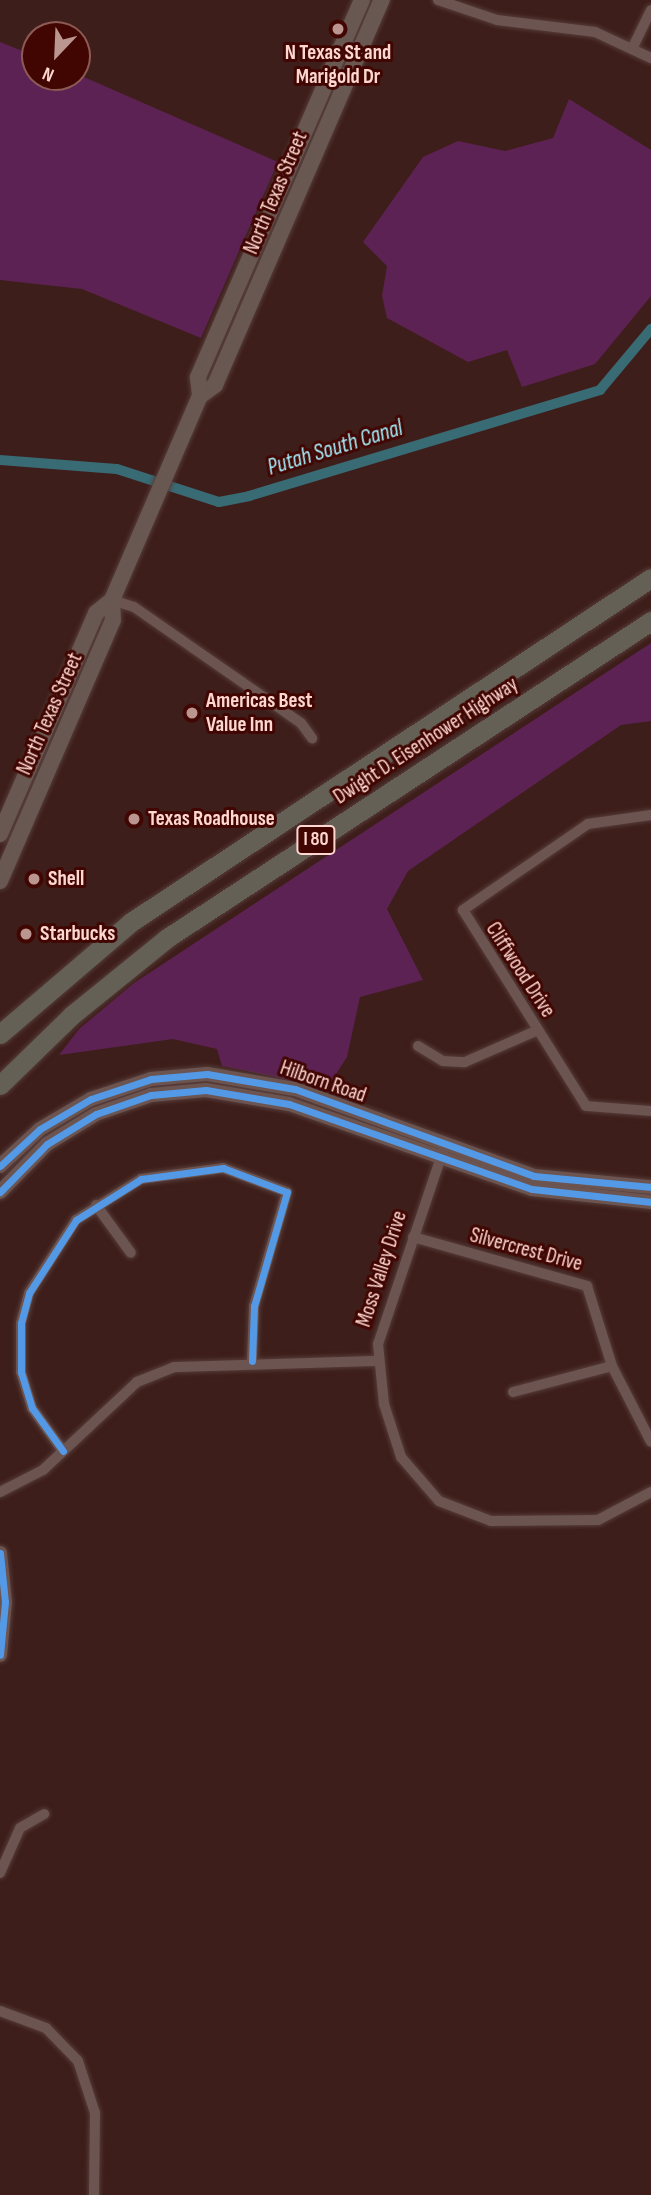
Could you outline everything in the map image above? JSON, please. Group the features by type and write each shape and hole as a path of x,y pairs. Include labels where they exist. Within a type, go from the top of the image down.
{"highway":[{"name":"Dwight D. Eisenhower Highway","path":"0,1034 131,922 651,578"},
{"name":"Dwight D. Eisenhower Highway","path":"0,1085 72,1015 167,938 651,621"}],"main road":[{"name":"North Texas Street","path":"0,881 113,620 112,600 200,396 198,377 362,0"},
{"name":"North Texas Street","path":"200,396 215,385 382,0"},
{"name":"North Texas Street","path":"0,834 96,613 112,600"}],"street":[{"path":"438,0 497,20 596,32 633,47 651,58"},
{"path":"633,47 651,10"},
{"path":"112,600 134,607 294,717 312,738"},
{"name":"Cliffwood Drive","path":"651,815 588,824 463,911 536,1031 586,1106 651,1111"},
{"path":"418,1046 443,1061 465,1062 536,1031"},
{"name":"Hilborn Road","path":"0,1166 40,1129 90,1099 183,1074 270,1082 442,1153 534,1176 651,1187"},
{"name":"Hilborn Road","path":"0,1192 28,1160 77,1124 119,1105 184,1090 266,1097 442,1153 560,1195 651,1202"},
{"name":"Moss Valley Drive","path":"442,1153 413,1237 377,1362 401,1457 417,1483 456,1512 491,1521 568,1523 598,1520 651,1492"},
{"path":"63,1451 32,1408 21,1372 21,1323 42,1265 96,1205 141,1179 191,1168 252,1174 287,1192 254,1306 252,1361"},
{"path":"96,1205 131,1253"},
{"name":"Silvercrest Drive","path":"413,1237 587,1286 612,1366 651,1443"},
{"path":"0,1492 43,1470 137,1382 174,1367 252,1361 377,1362"},
{"path":"513,1392 612,1366"},
{"path":"0,1553 5,1602 0,1656"},
{"path":"0,1873 20,1828 44,1814"},
{"path":"0,2011 46,2028 78,2061 95,2113 94,2195"}],"shaded area":[{"path":"0,42 21,50 21,91 91,91 91,80 278,162 201,338 82,289 0,280"},
{"path":"569,99 651,150 651,296 595,364 522,387 507,350 468,362 387,318 382,296 387,266 363,242 423,157 458,141 505,151 553,138"},
{"path":"651,643 651,721 621,725 408,871 387,909 423,980 360,997 347,1057 327,1088 222,1066 217,1049 173,1039 59,1055 79,1029 134,983"}],"waterway":[{"name":"Putah South Canal","path":"0,460 117,469 219,502 249,496 600,390 651,329"}],"cycle path":[{"path":"0,1166 40,1129 91,1099 151,1079 207,1074 295,1089 534,1176 651,1187"},
{"path":"0,1192 47,1144 96,1114 151,1095 206,1090 289,1104 532,1189 651,1202"},
{"path":"63,1451 32,1408 21,1372 21,1323 29,1293 76,1220 141,1179 223,1168 287,1192 254,1306 252,1361"},
{"path":"0,1553 5,1602 0,1655"}],"place":[{"name":"N Texas St and Marigold Dr","path":"338,29"},
{"name":"Americas Best Value Inn","path":"192,713"},
{"name":"Texas Roadhouse","path":"134,819"},
{"name":"Shell","path":"34,879"},
{"name":"Starbucks","path":"26,934"}]}
